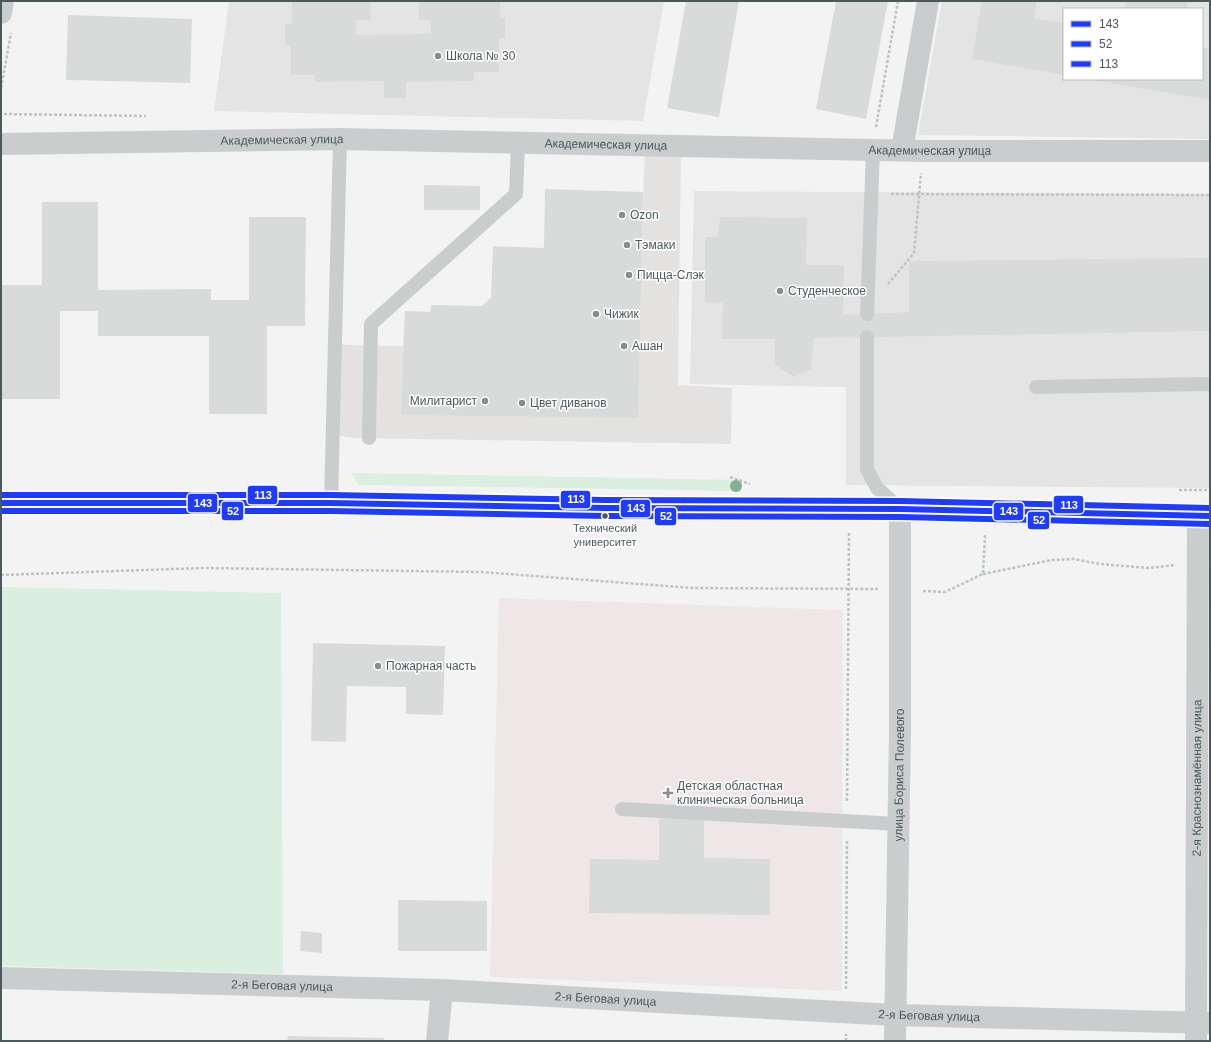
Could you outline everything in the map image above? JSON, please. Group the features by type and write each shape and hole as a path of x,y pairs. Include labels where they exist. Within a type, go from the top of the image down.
{"main road":[{"path":"1,503 330,503 849,510 900,509 986,512 1204,515"},
{"name":"улица Бориса Полевого","path":"895,1041 900,731 900,509"}],"street":[{"path":"3,1 6,21"},
{"path":"902,150 928,1"},
{"name":"Академическая улица","path":"1,144 340,139 518,144 874,139 902,150 923,151 1210,151"},
{"name":"2-я Краснознамённая улица","path":"1200,1029 1198,563 1204,515"},
{"name":"2-я Беговая улица","path":"1,978 442,990 895,1015 1200,1029"},
{"path":"437,1041 442,990"}],"lane":[{"path":"330,503 340,139"},
{"path":"867,314 874,139"},
{"path":"369,438 371,324 516,194 518,144"},
{"path":"867,337 867,469 877,488 900,509"},
{"path":"1036,388 1210,384"},
{"path":"622,809 898,824"}],"path":[{"path":"874,139 898,1"},
{"path":"1,88 6,21"},
{"path":"867,292 890,284 914,254 923,151"},
{"path":"871,194 1210,195"},
{"path":"846,1041 849,510"},
{"path":"983,574 986,512"},
{"path":"1,575 203,568 481,572 693,588 849,588 945,592 983,574 1052,560 1074,559 1100,564 1149,568 1198,563"}],"shaded area":[{"name":"Школа № 30","path":"229,1 664,1 643,121 214,111"},
{"path":"942,1 1210,1 1210,139 918,135"},
{"path":"645,145 681,145 678,385 732,388 731,444 355,438 332,435 334,342 347,345 403,346 405,311 430,312 428,382 641,263"},
{"path":"694,191 1210,194 1210,488 846,485 846,387 690,384"},
{"name":"Детская областная клиническая больница","path":"499,598 843,610 842,991 490,977"}],"green space":[{"path":"351,473 741,480 741,491 359,485"},
{"path":"1,587 281,593 283,974 1,966"}],"building":[{"path":"292,1 370,1 371,20 356,20 356,35 431,34 431,20 419,20 419,1 500,1 500,18 505,18 505,38 499,38 499,72 474,72 474,81 406,82 406,98 384,98 384,81 315,82 315,75 291,75 291,45 285,45 285,24 292,24"},
{"path":"686,1 739,1 719,117 667,108"},
{"path":"836,1 888,1 866,119 816,109"},
{"path":"982,1 1037,1 1034,18 1063,23 1063,75 972,59"},
{"path":"1126,1 1188,1 1187,8 1125,8"},
{"path":"68,15 192,19 190,83 66,80"},
{"path":"1203,48 1210,49 1210,100 1093,80 1203,80"},
{"path":"424,185 480,186 480,210 424,210"},
{"path":"545,189 643,192 638,418 401,415 405,311 430,312 431,305 482,306 491,298 493,246 544,248"},
{"path":"42,202 98,202 98,290 211,289 211,300 249,300 249,217 306,217 305,326 267,326 267,414 209,414 209,336 98,336 98,311 60,311 60,399 2,399 2,285 42,285"},
{"path":"720,217 807,218 806,265 844,265 843,315 909,312 909,261 1210,258 1210,331 814,338 811,369 794,377 775,365 775,339 722,339 723,303 705,302 705,237 718,237"},
{"name":"Пожарная часть","path":"313,643 445,646 443,715 406,714 406,687 347,686 346,742 311,741"},
{"path":"659,819 704,819 704,858 770,859 770,915 589,913 590,859 659,860"},
{"path":"398,900 487,901 487,951 398,951"},
{"path":"301,931 322,933 322,953 300,951"},
{"path":"288,1036 384,1038 384,1041 287,1041"}],"transit line":[{"name":"113","path":"1,495 331,495 605,500 900,501 1210,508"},
{"name":"143","path":"1,503 331,503 605,508 900,509 1210,516"},
{"name":"52","path":"1,511 331,511 605,516 900,517 1210,524"}],"place":[{"name":"Школа № 30","path":"438,56"},
{"name":"Ozon","path":"622,215"},
{"name":"Тэмаки","path":"627,245"},
{"name":"Пицца-Слэк","path":"629,275"},
{"name":"Студенческое","path":"780,291"},
{"name":"Чижик","path":"596,314"},
{"name":"Ашан","path":"624,346"},
{"name":"Милитарист","path":"485,401"},
{"name":"Цвет диванов","path":"522,403"},
{"name":"Технический университет","path":"605,516"},
{"name":"Пожарная часть","path":"378,666"},
{"name":"Детская областная клиническая больница","path":"668,793"}]}
